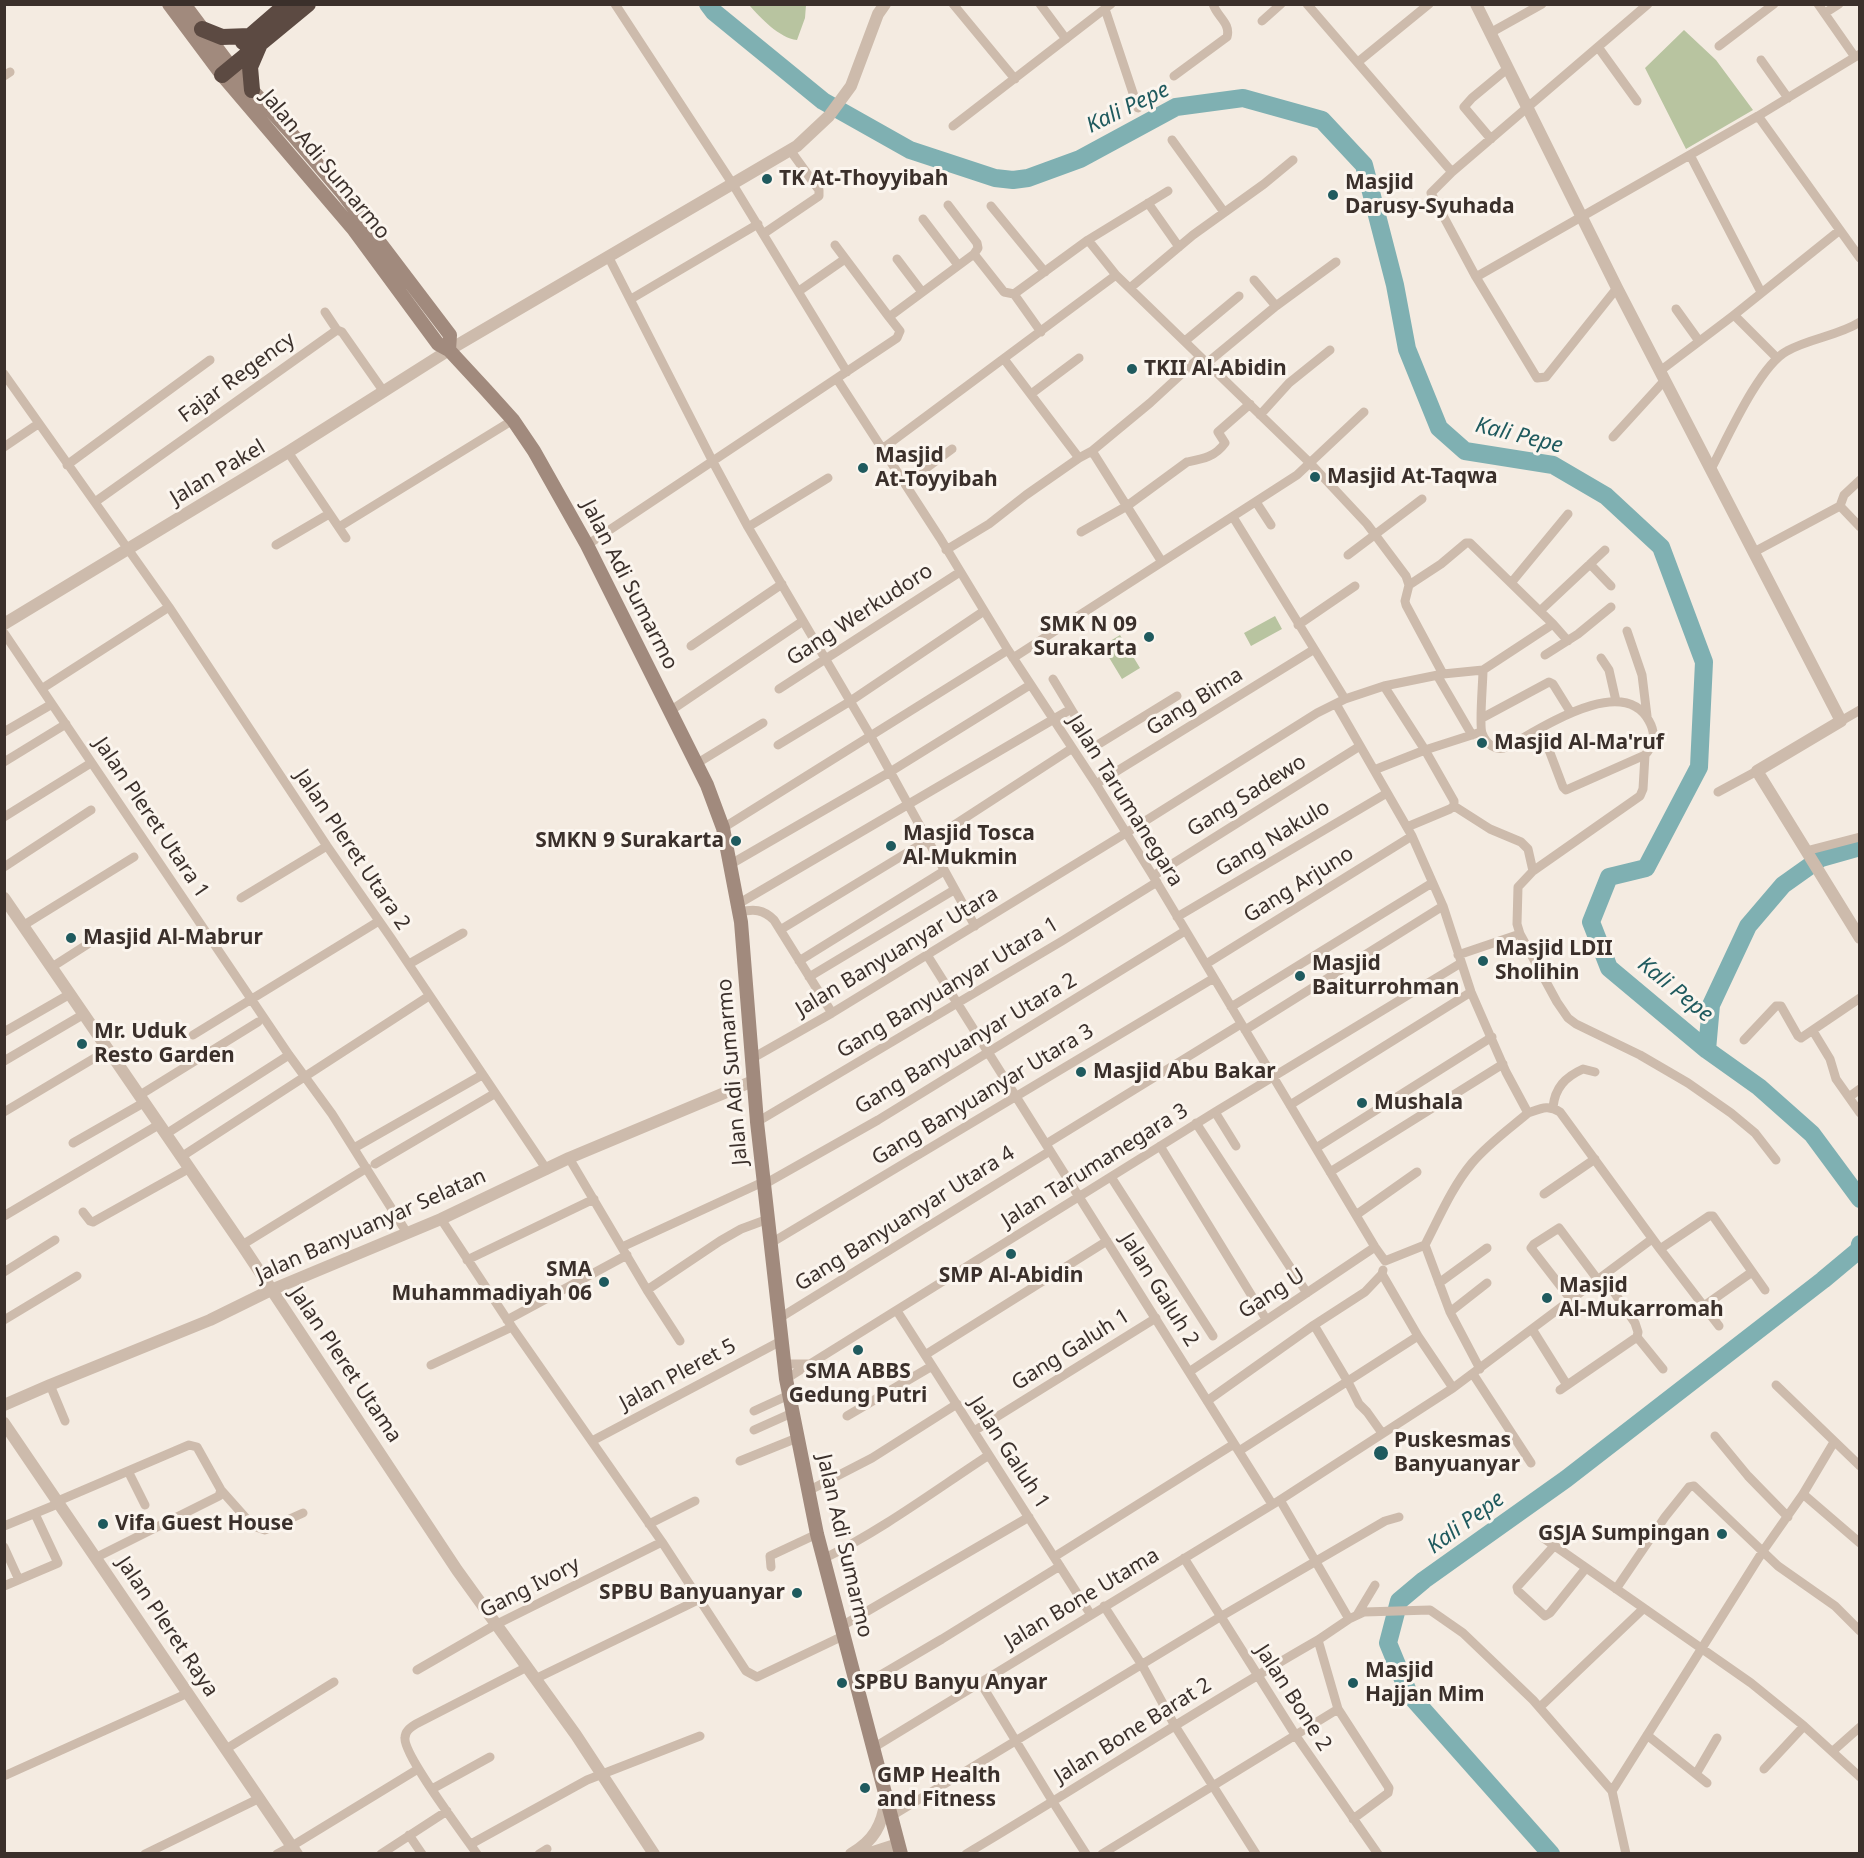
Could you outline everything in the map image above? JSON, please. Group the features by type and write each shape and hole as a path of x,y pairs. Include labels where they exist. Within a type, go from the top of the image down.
{"highway":[{"path":"223,67 255,39 287,4"},
{"path":"201,29 222,37 255,39 308,4"},
{"path":"252,90 250,67 255,39"}],"main road":[{"name":"Jalan Adi Sumarmo","path":"169,4 338,199"},
{"name":"Jalan Adi Sumarmo","path":"186,5 223,67 252,90 338,199 438,344 449,350 513,420 534,451 587,545 707,785 723,828 739,908 763,1184 778,1318 792,1413 817,1534 899,1849"}],"street":[{"path":"615,4 758,224 848,372"},
{"path":"953,4 1015,78"},
{"path":"1040,4 1066,39"},
{"path":"1174,76 1227,37 1225,21 1217,13 1213,4"},
{"path":"1262,21 1281,4"},
{"path":"1307,4 1452,172"},
{"path":"1358,62 1429,4"},
{"path":"1476,4 1617,288 1841,721"},
{"path":"1490,33 1542,4"},
{"path":"1617,288 1546,377 1542,379 1534,376 1476,277 1431,193 1452,172 1648,4"},
{"path":"1719,46 1774,4"},
{"path":"1476,277 1758,116 1857,56 1818,4"},
{"path":"1824,13 1839,4"},
{"name":"Jalan Pakel","path":"4,624 129,550 449,350 790,150 812,134 829,116 850,86 882,6"},
{"path":"953,126 1108,7 1138,108"},
{"path":"1598,47 1637,101"},
{"path":"1761,60 1788,98"},
{"path":"1491,139 1464,107 1507,69"},
{"path":"1758,116 1860,258"},
{"path":"1172,140 1224,212"},
{"path":"763,234 819,196 819,190 790,150"},
{"path":"1690,155 1761,292"},
{"path":"1130,288 1179,247 1293,160"},
{"path":"1014,294 1088,240 1168,191"},
{"path":"1148,203 1179,247"},
{"path":"890,317 974,254 978,248 977,243 948,206"},
{"path":"991,206 1045,272"},
{"path":"923,219 958,265"},
{"path":"631,299 758,224"},
{"path":"1613,437 1663,375 1699,341 1840,230"},
{"path":"1088,240 1116,275 1310,463 1376,535 1406,576 1409,585 1406,605 1440,674 1477,733 1491,746 1502,750 1571,713 1594,704 1616,701 1638,709 1647,716"},
{"path":"587,545 899,336 900,331 835,245"},
{"path":"974,254 1004,292 1014,294 1041,332"},
{"path":"608,256 748,527 870,735 975,926"},
{"path":"799,291 845,259"},
{"path":"897,259 922,292"},
{"path":"946,550 989,524 1026,495 1092,451 1203,360 1336,262"},
{"path":"882,449 1116,275"},
{"path":"1254,280 1276,306"},
{"path":"1185,341 1239,296"},
{"path":"1676,309 1699,341"},
{"path":"325,312 336,330 342,332 384,392"},
{"path":"1734,315 1776,357"},
{"path":"1711,469 1750,396 1776,357 1802,344 1860,322"},
{"name":"Fajar Regency","path":"95,502 336,330"},
{"path":"1260,415 1289,383 1329,350"},
{"path":"1031,394 1079,358"},
{"path":"1004,359 1079,458"},
{"path":"68,465 210,360"},
{"name":"Jalan Pleret Utara 2","path":"4,374 169,607 327,846 547,1170"},
{"name":"Jalan Tarumanegara","path":"837,379 1010,654 1096,784 1385,1261"},
{"path":"1081,532 1127,506 1187,462 1199,461 1214,454 1225,443 1218,432 1250,404"},
{"path":"723,828 870,735 1010,654 1233,517 1297,475 1364,412"},
{"path":"339,527 513,420"},
{"path":"4,447 39,424"},
{"path":"905,484 952,449"},
{"path":"1092,451 1162,562"},
{"path":"288,452 346,538"},
{"path":"748,527 828,478"},
{"path":"1754,552 1840,506 1844,495 1860,480"},
{"path":"1348,555 1422,498"},
{"path":"1256,502 1271,525"},
{"path":"1840,506 1860,527"},
{"path":"276,545 329,514"},
{"path":"1511,584 1568,514"},
{"path":"1233,517 1313,650 1346,699"},
{"path":"1409,585 1441,564 1466,543 1470,543 1541,610 1568,641"},
{"path":"1541,610 1605,550"},
{"path":"1590,564 1611,586"},
{"name":"Gang Werkudoro","path":"779,689 960,572"},
{"path":"691,646 782,584"},
{"path":"1298,625 1356,585"},
{"path":"45,686 169,607"},
{"path":"1545,655 1568,641 1611,607"},
{"path":"778,745 849,702 984,611"},
{"path":"670,711 803,621"},
{"path":"1477,733 1482,718 1483,670 1553,624"},
{"path":"1541,729 1566,790 1645,755 1653,739 1652,726 1647,716 1642,675 1627,631"},
{"name":"Jalan Pleret Utara 1","path":"4,633 289,1055 317,1091 354,1148 371,1166 407,1233"},
{"name":"Gang Bima","path":"1096,784 1313,650"},
{"path":"1601,658 1609,670 1616,701"},
{"name":"Jalan Banyuanyar Utara","path":"751,1059 832,1013 1126,834 1281,735 1336,704 1384,686 1440,674 1483,670"},
{"path":"1053,679 1092,746 1096,746 1177,696"},
{"path":"1482,718 1550,682 1571,713"},
{"path":"731,864 890,772 1030,685"},
{"path":"1384,686 1425,750 1454,801 1454,806 1490,829 1521,842 1528,849 1535,869"},
{"path":"4,732 52,704"},
{"path":"1336,704 1410,832 1443,906 1471,992 1528,1113"},
{"path":"739,908 908,804 1071,709"},
{"path":"1718,792 1860,710"},
{"path":"696,764 763,723"},
{"path":"4,762 66,724"},
{"path":"1374,770 1477,733"},
{"name":"Gang Sadewo","path":"1155,879 1360,746"},
{"path":"780,930 928,841 1071,748"},
{"path":"1645,755 1642,794 1535,869 1520,884 1516,893 1516,918 1520,934 1557,1002 1572,1022 1640,1055 1688,1083 1755,1133 1776,1160"},
{"path":"4,817 91,763"},
{"path":"1757,771 1860,938"},
{"name":"Gang Nakulo","path":"1177,917 1387,793"},
{"name":"Gang Arjuno","path":"1206,964 1454,806"},
{"path":"4,867 91,810"},
{"path":"1807,853 1860,837"},
{"path":"241,898 327,846"},
{"path":"24,925 134,857"},
{"path":"799,961 944,871"},
{"name":"Gang Banyuanyar Utara 1","path":"757,1122 959,1003 1155,879"},
{"path":"1231,1007 1432,883"},
{"path":"809,977 954,890"},
{"name":"Jalan Pleret Utama","path":"4,898 242,1245 495,1625 602,1773 654,1854"},
{"name":"Gang Banyuanyar Utara 4","path":"778,1318 1243,1027 1443,906"},
{"path":"739,908 764,912 774,920 832,1013"},
{"path":"193,1035 379,921"},
{"name":"Gang Banyuanyar Utara 2","path":"431,1365 509,1323 624,1251 763,1184 878,1120 1185,931"},
{"path":"409,964 463,933"},
{"name":"Jalan Tarumanegara 3","path":"786,1379 1459,959 1520,934"},
{"path":"52,967 90,942"},
{"name":"Jalan Galuh 2","path":"927,955 1236,1448 1357,1616"},
{"name":"Gang Banyuanyar Utara 3","path":"771,1243 1214,978"},
{"path":"1290,1105 1471,992"},
{"path":"4,1032 70,994"},
{"path":"181,1157 429,996"},
{"path":"1744,1040 1778,1005 1781,1006 1798,1036 1804,1037 1860,999"},
{"path":"4,1061 84,1014"},
{"path":"73,1143 258,1022"},
{"path":"1813,1031 1830,1059 1836,1079 1860,1113"},
{"path":"1316,1148 1492,1037"},
{"path":"4,1112 108,1050"},
{"path":"4,1216 163,1129 289,1055"},
{"path":"1330,1172 1503,1064"},
{"path":"1553,1107 1554,1093 1563,1083 1583,1069 1595,1072"},
{"path":"354,1148 482,1075"},
{"name":"Jalan Banyuanyar Selatan","path":"4,1405 210,1320 271,1290 441,1219 569,1158 753,1081"},
{"path":"1849,1096 1860,1089"},
{"path":"242,1245 494,1094"},
{"path":"1207,1401 1365,1292 1382,1274 1385,1261 1425,1245 1458,1181 1472,1163 1528,1113 1545,1107 1553,1107 1560,1112 1719,1326"},
{"path":"1215,1112 1236,1146"},
{"path":"1196,1123 1307,1293"},
{"path":"1160,1146 1266,1319"},
{"path":"569,1158 647,1290 681,1341"},
{"path":"1545,1194 1595,1159"},
{"path":"83,1212 93,1222 188,1169"},
{"path":"1356,1215 1417,1172"},
{"path":"1112,1177 1213,1336"},
{"path":"467,1260 594,1199"},
{"path":"1660,1249 1692,1226 1713,1216 1765,1290"},
{"path":"441,1219 509,1323 662,1542 746,1671 757,1677 842,1632 1029,1517"},
{"path":"647,1290 720,1241 741,1229 768,1219"},
{"path":"1572,1300 1531,1248 1559,1228 1635,1323 1637,1337 1663,1369"},
{"name":"Jalan Bone Utama","path":"873,1748 1276,1502 1453,1388 1653,1239"},
{"path":"4,1272 55,1240"},
{"path":"925,1355 1107,1241"},
{"path":"1425,1245 1450,1312 1477,1371 1530,1463"},
{"name":"Gang U","path":"1189,1372 1375,1247"},
{"path":"1439,1282 1487,1248"},
{"path":"1704,1306 1752,1272"},
{"path":"1382,1274 1418,1336 1453,1388"},
{"path":"4,1320 77,1276"},
{"path":"1450,1312 1487,1283"},
{"name":"Jalan Galuh 1","path":"897,1311 1091,1615"},
{"name":"Gang Galuh 1","path":"974,1431 1156,1318"},
{"path":"1314,1325 1359,1404 1382,1433"},
{"path":"1532,1329 1564,1388 1637,1337"},
{"path":"1054,1557 1348,1383 1418,1336"},
{"name":"Jalan Pleret 5","path":"592,1441 781,1341"},
{"path":"784,1364 810,1364"},
{"path":"847,1416 932,1366"},
{"path":"50,1385 65,1421"},
{"path":"1776,1385 1860,1466"},
{"path":"754,1411 789,1395"},
{"path":"808,1491 872,1458 957,1404"},
{"path":"754,1430 792,1413"},
{"name":"Jalan Pleret Raya","path":"4,1423 295,1850"},
{"path":"1716,1436 1748,1476 1788,1517"},
{"path":"740,1461 797,1438"},
{"path":"1612,1791 1834,1442"},
{"path":"4,1526 189,1444 195,1445 220,1490 249,1522 265,1530 303,1513"},
{"path":"823,1558 852,1544 913,1507 989,1455"},
{"path":"128,1471 145,1505"},
{"path":"1616,1589 1665,1517 1691,1486 1696,1487 1779,1566 1835,1606 1860,1631"},
{"path":"97,1557 219,1496 220,1490"},
{"path":"1803,1494 1860,1543"},
{"path":"649,1524 695,1501"},
{"path":"4,1586 58,1563 35,1514"},
{"path":"890,1817 1316,1560 1393,1519"},
{"path":"771,1567 770,1556 817,1534"},
{"path":"1542,1537 1751,1683 1833,1751 1860,1777"},
{"name":"Gang Ivory","path":"417,1670 495,1625 662,1542"},
{"path":"1554,1546 1517,1587 1518,1591 1545,1616 1550,1613 1586,1568"},
{"path":"4,1547 19,1580"},
{"name":"Jalan Bone 2","path":"1184,1558 1296,1736 1378,1854"},
{"path":"857,1689 1060,1566"},
{"path":"1357,1616 1375,1585"},
{"path":"535,1679 698,1600"},
{"path":"1104,1606 1254,1851 1243,1854"},
{"path":"1540,1707 1643,1609"},
{"path":"1357,1616 1430,1610 1463,1633 1540,1707 1612,1791 1626,1854"},
{"name":"Jalan Bone Barat 2","path":"966,1854 1357,1616"},
{"path":"1318,1640 1338,1709 1389,1788 1388,1793 1353,1819"},
{"path":"477,1854 418,1769 404,1742 408,1730 527,1667"},
{"path":"226,1749 334,1682"},
{"path":"980,1682 1086,1854"},
{"path":"4,1776 188,1693"},
{"path":"1102,1854 1338,1709"},
{"path":"1764,1769 1804,1726"},
{"path":"1833,1751 1860,1727"},
{"path":"1647,1735 1707,1783"},
{"path":"471,1844 602,1773 700,1736"},
{"path":"1696,1774 1717,1738"},
{"path":"432,1789 490,1757"},
{"path":"277,1854 295,1850 418,1769"},
{"path":"145,1854 260,1798"},
{"path":"851,1854 870,1841 877,1831 883,1818 886,1798"},
{"path":"381,1854 447,1811"},
{"path":"409,1835 422,1854"},
{"path":"867,1854 899,1849"}],"green space":[{"path":"749,5 806,5 805,18 797,40 777,31"},
{"path":"1684,30 1716,60 1753,110 1686,149 1645,68"},
{"path":"1275,616 1282,629 1251,646 1244,633"},
{"path":"1120,635 1140,668 1122,679 1102,646"}],"waterway":[{"name":"Kali Pepe","path":"708,4 714,12 823,101 910,150 995,178 1013,180 1028,178 1080,159 1176,107 1243,98 1322,120 1364,165 1395,285 1407,349 1439,428 1465,451 1553,465 1606,496 1661,547 1704,662 1699,767 1646,868 1609,877 1591,922 1609,968 1707,1050 1759,1087 1812,1134 1860,1199"},
{"path":"1707,1050 1711,1005 1748,926 1783,885 1821,858 1860,847"},
{"name":"Kali Pepe","path":"1551,1854 1409,1694 1388,1643 1399,1601 1424,1580 1566,1479 1823,1280 1859,1250 1860,1244"}],"place":[{"name":"TK At-Thoyyibah","path":"767,179"},
{"name":"Masjid Darusy-Syuhada","path":"1333,195"},
{"name":"TKII Al-Abidin","path":"1132,369"},
{"name":"Masjid At-Toyyibah","path":"863,468"},
{"name":"Masjid At-Taqwa","path":"1315,477"},
{"name":"SMK N 09 Surakarta","path":"1149,637"},
{"name":"Masjid Al-Ma'ruf","path":"1482,743"},
{"name":"SMKN 9 Surakarta","path":"736,841"},
{"name":"Masjid Tosca Al-Mukmin","path":"891,846"},
{"name":"Masjid Al-Mabrur","path":"71,938"},
{"name":"Masjid LDII Sholihin","path":"1483,961"},
{"name":"Masjid Baiturrohman","path":"1300,976"},
{"name":"Mr. Uduk Resto Garden","path":"82,1044"},
{"name":"Masjid Abu Bakar","path":"1081,1072"},
{"name":"Mushala","path":"1362,1103"},
{"name":"SMP Al-Abidin","path":"1011,1254"},
{"name":"SMA Muhammadiyah 06","path":"604,1282"},
{"name":"Masjid Al-Mukarromah","path":"1547,1298"},
{"name":"SMA ABBS Gedung Putri","path":"858,1350"},
{"name":"Puskesmas Banyuanyar","path":"1381,1453"},
{"name":"Vifa Guest House","path":"103,1524"},
{"name":"GSJA Sumpingan","path":"1722,1534"},
{"name":"SPBU Banyuanyar","path":"797,1593"},
{"name":"SPBU Banyu Anyar","path":"842,1683"},
{"name":"Masjid Hajjan Mim","path":"1353,1683"},
{"name":"GMP Health and Fitness","path":"865,1788"}]}
